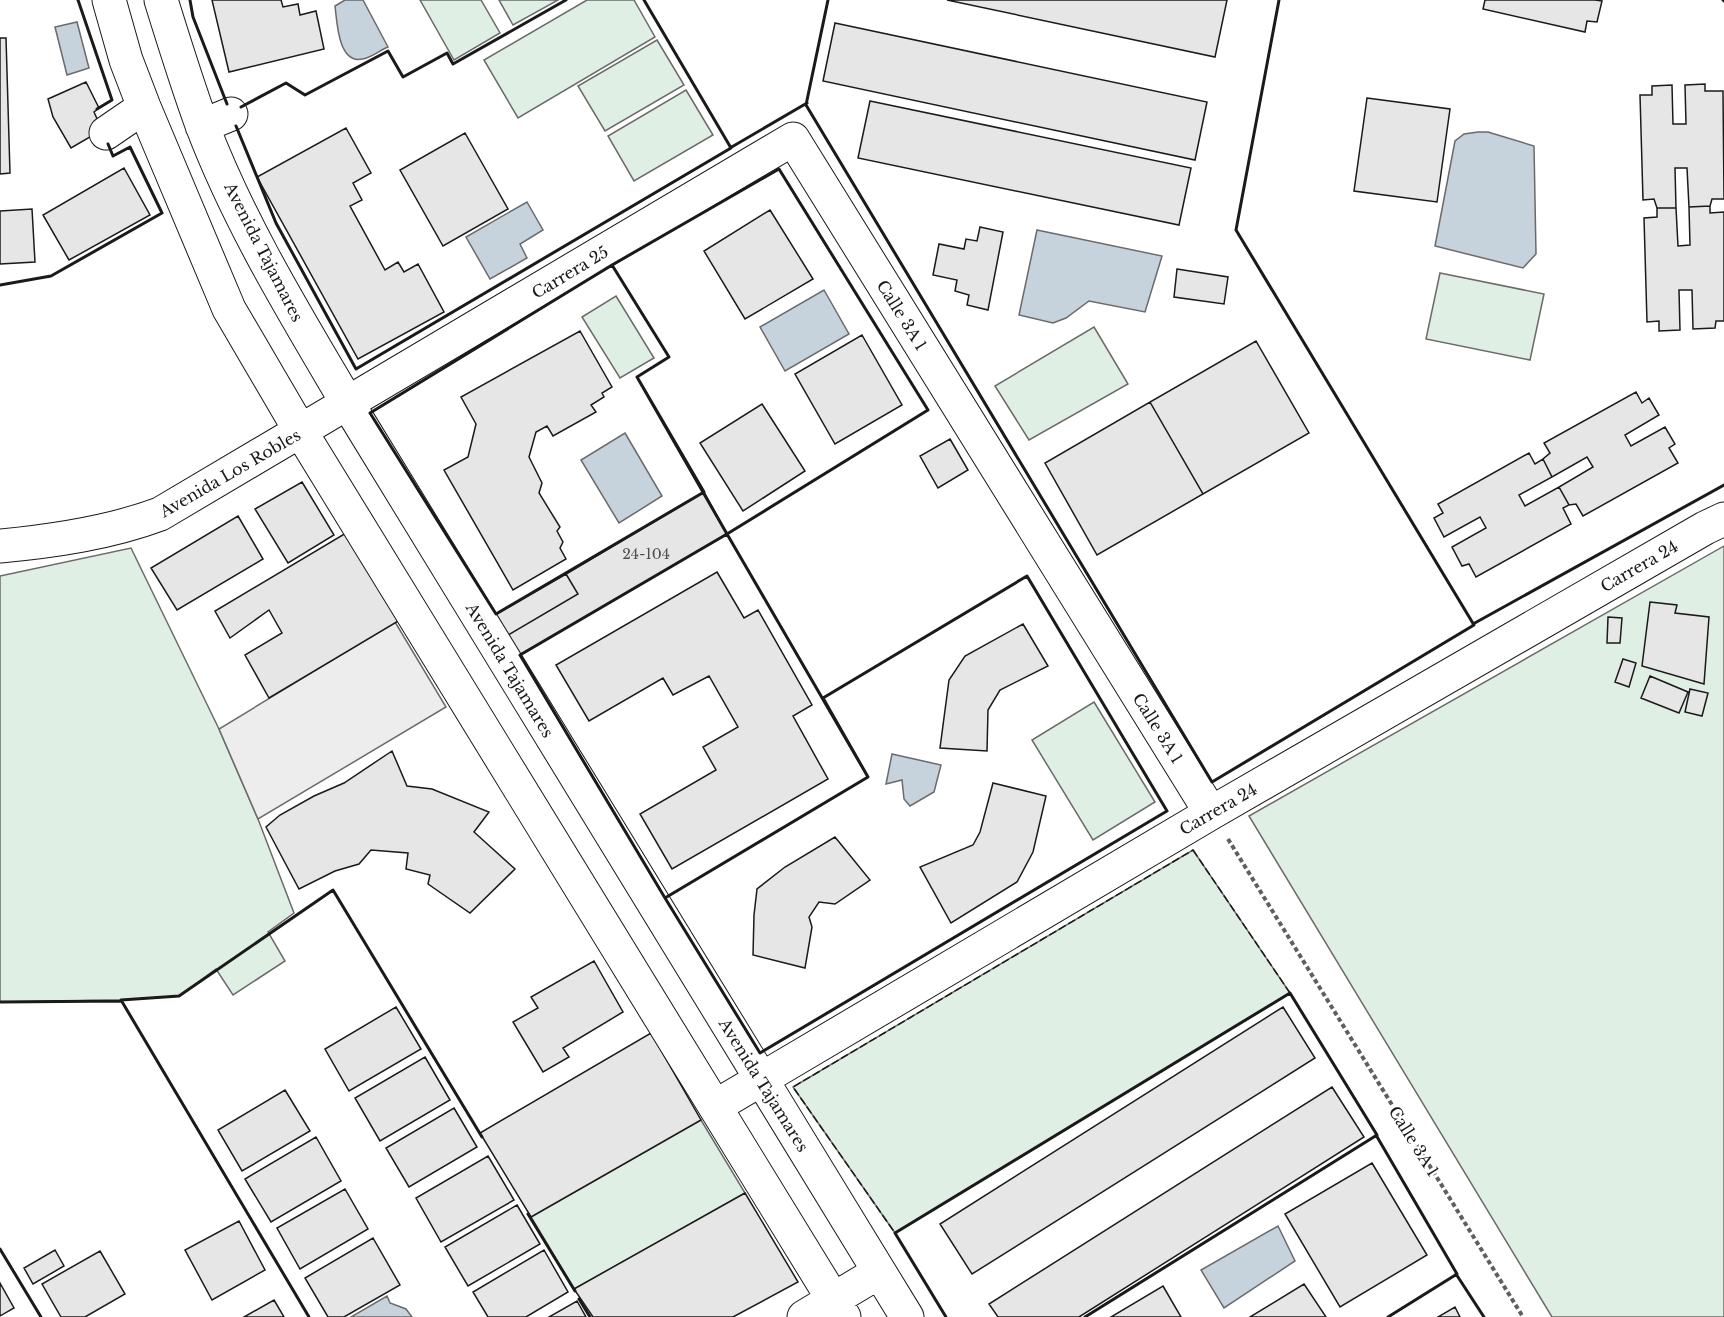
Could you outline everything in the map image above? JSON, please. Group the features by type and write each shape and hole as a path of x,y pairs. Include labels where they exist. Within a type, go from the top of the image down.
{"street":[{"path":"109,0 126,60 144,107 229,309 301,432 839,1309"},
{"name":"Avenida Tajamares","path":"160,0 217,120 239,208 272,271 348,404 907,1317"},
{"path":"105,133 144,107"},
{"name":"Carrera 25","path":"348,404 793,139"},
{"name":"Calle 3A 1","path":"793,139 1211,813"},
{"name":"Avenida Los Robles","path":"0,546 52,541 150,518 181,503 348,404"},
{"name":"Carrera 24","path":"716,1106 1211,813 1724,519"},
{"path":"804,1317 839,1309 879,1272"}],"path":[{"name":"Calle 3A 1","path":"1211,813 1523,1317"}],"green space":[{"path":"420,0 481,0 500,33 454,60"},
{"path":"499,0 558,0 513,25"},
{"path":"587,0 634,0 655,37 518,118 484,60"},
{"path":"657,40 684,85 605,131 578,86"},
{"path":"686,90 713,135 634,181 608,136"},
{"path":"1440,273 1544,294 1530,360 1426,339"},
{"path":"616,296 654,358 620,378 582,317"},
{"path":"1094,327 1128,384 1029,440 995,386"},
{"path":"1724,546 1724,1317 1552,1317 1249,816"},
{"path":"131,548 219,729 258,819 294,913 268,932 285,961 233,995 216,969 179,996 121,1000 0,1002 0,576"},
{"path":"1094,702 1155,802 1093,840 1032,740"},
{"path":"1193,850 1290,993 895,1233 793,1087"},
{"path":"701,1120 745,1193 574,1289 531,1217"}],"shaded area":[{"path":"345,0 363,0 388,47 362,59 354,59 348,55 340,40 335,6"},
{"path":"77,22 89,68 67,75 55,27"},
{"path":"1488,132 1534,146 1536,254 1523,268 1435,246 1455,141 1464,134"},
{"path":"527,202 543,230 520,244 527,258 490,279 466,237"},
{"path":"1037,230 1162,256 1145,312 1089,301 1066,318 1053,323 1019,315"},
{"path":"824,290 849,334 785,371 760,327"},
{"path":"625,433 662,496 619,523 581,460"},
{"path":"395,622 446,707 258,819 219,729"},
{"path":"892,754 941,765 934,792 910,806 904,799 902,780 886,784"},
{"path":"1278,1226 1295,1261 1224,1308 1201,1270"},
{"path":"387,1296 390,1303 406,1309 412,1317 351,1317"}],"building":[{"path":"212,0 281,0 283,7 298,4 300,15 316,11 324,49 229,72"},
{"path":"947,0 1227,0 1215,57"},
{"path":"1485,0 1602,1 1597,22 1587,21 1585,32 1483,9"},
{"path":"835,23 1207,102 1195,160 823,81"},
{"path":"0,38 6,38 10,173 0,174"},
{"path":"86,82 99,108 94,112 102,130 71,148 53,117 48,99"},
{"path":"1705,84 1705,91 1723,91 1724,199 1712,199 1710,206 1689,207 1687,168 1675,168 1676,208 1657,208 1654,199 1643,200 1640,95 1652,95 1652,86 1672,85 1673,124 1686,124 1685,85"},
{"path":"1367,98 1450,109 1437,202 1354,191"},
{"path":"870,101 1191,168 1179,225 858,158"},
{"path":"346,128 371,173 353,183 362,200 350,206 385,270 398,262 404,272 418,264 444,312 358,359 257,177"},
{"path":"465,133 508,209 443,246 400,170"},
{"path":"124,168 150,215 69,260 43,215"},
{"path":"1710,206 1710,213 1724,212 1724,321 1716,321 1715,328 1693,329 1692,290 1679,290 1680,330 1659,331 1659,321 1647,322 1644,218 1657,217 1657,208 1676,208 1678,246 1690,245 1689,207"},
{"path":"32,209 35,262 0,264 0,211"},
{"path":"770,210 813,279 745,319 704,251"},
{"path":"980,227 1003,232 988,310 967,305 969,295 955,291 957,280 933,275 939,244 964,249 966,239 977,241"},
{"path":"1177,269 1228,277 1224,304 1174,297"},
{"path":"580,331 612,387 602,393 604,397 591,405 596,412 553,436 547,426 536,432 529,457 542,483 539,493 560,527 557,531 563,542 560,548 566,559 513,590 444,470 468,457 476,424 461,397"},
{"path":"862,335 902,405 835,444 795,374"},
{"path":"1256,341 1309,433 1203,494 1150,402"},
{"path":"1636,392 1642,403 1649,398 1659,415 1625,435 1631,446 1665,427 1675,444 1669,448 1678,463 1583,516 1576,504 1569,505 1559,487 1593,467 1587,457 1552,477 1543,459 1550,453 1544,443"},
{"path":"1150,402 1203,494 1097,555 1045,463"},
{"path":"762,404 805,471 743,511 700,443"},
{"path":"950,439 968,470 938,488 920,456"},
{"path":"1529,453 1535,464 1543,459 1552,477 1519,495 1525,506 1559,487 1569,505 1563,508 1571,524 1476,577 1469,564 1462,566 1452,547 1486,528 1480,517 1444,537 1434,518 1443,513 1438,504"},
{"path":"302,482 334,535 288,563 255,509"},
{"path":"704,492 727,534 520,655 508,635 578,594 566,574"},
{"path":"238,516 263,559 177,610 151,568"},
{"path":"346,533 400,620 269,698 245,655 282,633 269,610 230,638 215,611"},
{"path":"717,572 744,618 758,610 812,705 793,716 828,779 672,869 640,814 716,770 703,747 738,727 709,676 673,695 663,678 589,721 556,665"},
{"path":"566,574 578,594 508,635 496,614"},
{"path":"1650,602 1677,605 1675,613 1709,617 1704,684 1642,666"},
{"path":"1608,617 1622,618 1620,643 1607,643"},
{"path":"1023,624 1048,666 1000,690 988,710 987,751 940,748 949,680 965,656"},
{"path":"1623,659 1636,663 1629,687 1615,682"},
{"path":"1650,676 1688,692 1679,713 1641,698"},
{"path":"1690,689 1708,693 1702,716 1685,712"},
{"path":"392,751 407,786 432,789 489,812 474,832 515,869 470,913 428,884 430,875 406,869 408,853 371,850 359,864 335,871 299,889 266,827 280,815 344,783"},
{"path":"993,783 1046,796 1033,852 1017,882 951,923 920,867 973,845 980,832"},
{"path":"835,837 870,880 835,904 819,902 809,917 812,927 805,968 753,955 757,889 785,867"},
{"path":"594,961 623,1012 563,1048 569,1057 543,1072 513,1022 538,1008 531,997"},
{"path":"396,1007 421,1049 349,1091 325,1049"},
{"path":"1283,1007 1315,1058 972,1274 940,1224"},
{"path":"651,1033 701,1120 531,1217 480,1133"},
{"path":"425,1057 450,1100 380,1141 355,1098"},
{"path":"1332,1087 1364,1137 1079,1317 998,1317 989,1304"},
{"path":"285,1090 310,1131 242,1171 218,1130"},
{"path":"454,1108 477,1147 409,1187 386,1148"},
{"path":"316,1137 341,1181 271,1222 245,1179"},
{"path":"488,1156 514,1200 441,1242 416,1198"},
{"path":"1372,1163 1427,1255 1340,1307 1285,1214"},
{"path":"345,1189 368,1229 300,1269 277,1228"},
{"path":"745,1193 798,1282 733,1317 593,1317 574,1289"},
{"path":"517,1205 540,1244 468,1286 445,1247"},
{"path":"239,1221 265,1270 212,1300 185,1250"},
{"path":"373,1238 400,1285 344,1317 328,1317 305,1278"},
{"path":"55,1250 64,1266 33,1284 24,1268"},
{"path":"544,1250 568,1292 526,1317 488,1317 473,1292"},
{"path":"100,1251 125,1294 85,1317 61,1317 42,1284"},
{"path":"0,1283 14,1308 0,1316"},
{"path":"1304,1284 1326,1317 1250,1317"},
{"path":"1163,1286 1181,1317 1111,1317"},
{"path":"274,1300 284,1317 244,1317"},
{"path":"577,1301 586,1317 549,1317"},
{"path":"1455,1307 1460,1317 1438,1317"}],"fence":[{"path":"1193,850 1290,993 895,1233 793,1087 1193,850"}],"wall":[{"path":"78,0 112,100 97,109"},
{"path":"190,0 193,17 227,104"},
{"path":"241,107 286,83 305,95 388,51 403,77 447,53 453,64 566,0"},
{"path":"236,126 276,223 356,369 731,148 644,0"},
{"path":"828,0 806,105 1212,782 1474,625 1236,230 1279,0"},
{"path":"730,148 807,103"},
{"path":"0,285 51,276 162,213 130,147 113,156 108,144"},
{"path":"779,169 928,410 727,534 637,377 669,357 612,265 779,169"},
{"path":"612,265 669,357 637,377 704,492 496,614 370,413 612,265"},
{"path":"1473,624 1724,485"},
{"path":"727,534 868,777 665,898 520,655 727,534"},
{"path":"1027,576 1167,811 760,1053 665,898 868,777 823,698 1027,576"},
{"path":"309,1317 121,1000 179,996 333,890 482,1137"},
{"path":"946,1317 895,1233 1290,993 1377,1135 1085,1317"},
{"path":"0,1002 122,1001"},
{"path":"1376,1135 1457,1274 1388,1317"},
{"path":"528,1214 575,1291"},
{"path":"0,1249 41,1317"},
{"path":"1456,1274 1484,1317"},
{"path":"579,1299 590,1317"}]}
